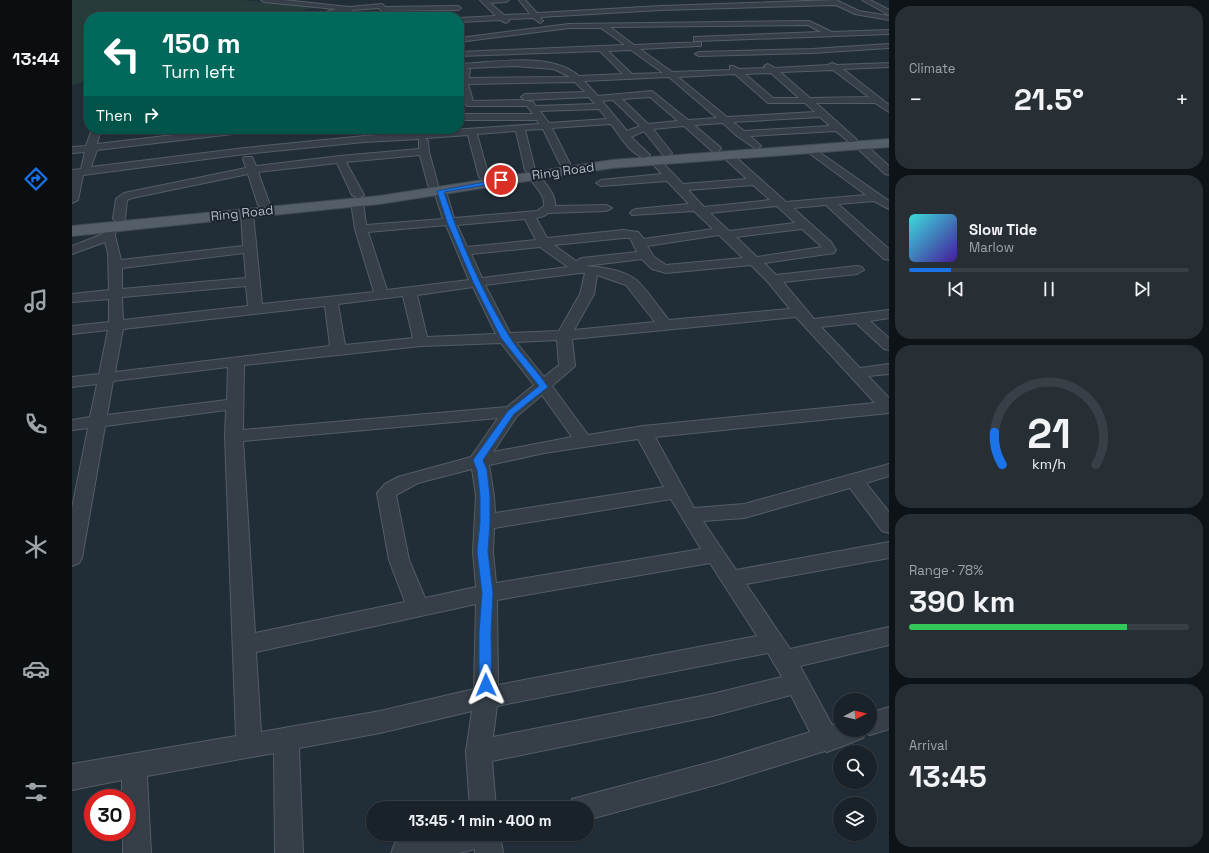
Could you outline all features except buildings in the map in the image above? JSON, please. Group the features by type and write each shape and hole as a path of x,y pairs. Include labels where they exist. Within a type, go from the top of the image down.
{"main road":[{"name":"Ring Road","path":"72,231 247,213 358,199 437,188 531,172 565,164 721,152 809,148 889,137"},
{"name":"Ring Road","path":"437,188 484,177 649,157 667,153 721,152 756,146 889,142"},
{"name":"Ring Road","path":"72,224 112,227 264,205 358,199"}],"street":[{"path":"264,0 347,8"},
{"path":"449,0 460,10"},
{"path":"484,1 506,0"},
{"path":"522,0 536,15 548,38"},
{"path":"772,0 800,24"},
{"path":"866,0 883,1"},
{"path":"866,0 888,17"},
{"path":"484,1 520,33 551,66"},
{"path":"652,1 683,24 701,50 696,55"},
{"path":"625,2 637,10"},
{"path":"464,20 663,9 744,3 779,6 834,2 860,14 888,17"},
{"path":"300,4 363,3 421,12"},
{"path":"332,12 363,3"},
{"path":"744,3 753,13"},
{"path":"517,7 536,6"},
{"path":"552,6 569,26"},
{"path":"347,8 350,12"},
{"path":"402,9 460,10"},
{"path":"449,12 460,10"},
{"path":"815,12 850,10"},
{"path":"464,14 475,25 482,26 492,36"},
{"path":"464,39 520,33 543,28 649,24 812,24 832,35"},
{"path":"649,24 660,34"},
{"path":"705,24 719,38"},
{"path":"602,25 671,75 756,146"},
{"path":"630,25 646,41"},
{"path":"840,27 853,34"},
{"path":"551,66 574,57 602,49 632,47 646,41 694,38 832,35 889,32"},
{"path":"616,35 628,35"},
{"path":"791,36 889,109"},
{"path":"745,37 773,70 889,172"},
{"path":"762,56 889,46"},
{"path":"878,47 889,53"},
{"path":"464,251 623,234 634,235 640,242 639,243 646,255 658,268 666,269 753,261 830,250 827,245 756,181 650,94 633,76 602,49"},
{"path":"464,54 538,51 574,57"},
{"path":"490,52 504,81"},
{"path":"696,55 752,53 762,56 838,58"},
{"path":"717,54 771,101"},
{"path":"696,55 700,61 724,61"},
{"path":"648,58 662,57"},
{"path":"464,78 515,81 671,75 697,71 738,72 889,65"},
{"path":"464,66 551,66 567,71 595,99 614,121 633,147 649,157 670,177 699,209 773,279 810,324 889,408"},
{"path":"876,66 889,74"},
{"path":"526,100 529,84 544,80"},
{"path":"515,81 526,100 546,126 565,164"},
{"path":"465,93 470,104 526,100 595,99 650,94"},
{"path":"615,97 646,127 667,153"},
{"path":"464,116 526,100 595,99"},
{"path":"767,117 757,105 771,101 878,100"},
{"path":"624,136 646,127 724,120 823,114"},
{"path":"464,132 614,121"},
{"path":"740,134 839,128"},
{"path":"361,229 540,214 549,207 550,202 542,187 531,172 520,129"},
{"path":"472,132 484,177"},
{"path":"72,200 73,186 78,172 92,148 94,134"},
{"path":"363,134 370,156"},
{"path":"78,172 127,154 250,140 364,139 412,134"},
{"path":"422,134 424,152 450,222 477,282 505,338 584,441"},
{"path":"72,150 92,148 127,154 250,140"},
{"path":"250,140 252,170 264,205"},
{"path":"809,148 884,201"},
{"path":"72,558 79,490 98,421 116,325 115,266 112,227 124,196 252,170 340,159 424,152"},
{"path":"340,159 358,199 361,229 382,295"},
{"path":"601,182 670,177"},
{"path":"680,188 756,181"},
{"path":"636,213 828,201 884,201"},
{"path":"828,201 889,256"},
{"path":"545,210 606,208"},
{"path":"247,213 255,309"},
{"path":"529,216 544,243 581,267 606,272 631,282 665,325"},
{"path":"640,242 805,225"},
{"path":"72,250 112,227"},
{"path":"115,266 250,249"},
{"path":"72,330 382,295 581,267 646,255"},
{"path":"478,460 511,412 544,387 567,366 564,335 587,294 581,267"},
{"path":"773,279 856,270"},
{"path":"72,298 253,282"},
{"path":"409,291 421,342"},
{"path":"331,301 338,350"},
{"path":"72,382 236,361 421,342 564,335 800,312"},
{"path":"810,324 889,314"},
{"path":"859,318 889,346"},
{"path":"236,361 234,436 249,746"},
{"path":"856,373 889,369"},
{"path":"72,425 234,404"},
{"path":"418,608 400,560 386,493 392,487 404,481 478,460 584,441 644,432 889,408"},
{"path":"234,436 511,412"},
{"path":"644,432 689,516 779,651 827,740"},
{"path":"478,460 482,470 485,522 483,552 487,593 485,633 486,698 479,752 482,801"},
{"path":"689,516 744,511 889,470"},
{"path":"853,479 889,526"},
{"path":"485,522 675,492"},
{"path":"732,579 889,550"},
{"path":"245,645 487,593 714,555"},
{"path":"72,777 380,722 486,698 779,651 889,636"},
{"path":"479,752 704,706 797,683"},
{"path":"877,722 889,718"},
{"path":"594,805 719,772 835,737"},
{"path":"286,739 289,853"},
{"path":"134,766 137,853"},
{"path":"405,853 452,841"},
{"path":"487,841 489,853"}],"green space":[{"path":"72,0 242,0 313,7 298,12 84,12 84,81 72,85"}],"route":[{"path":"486,685 485,633 487,593 483,552 485,496 482,470 478,460 511,412 544,387 505,338 477,282 450,222 440,191 501,180"}]}
